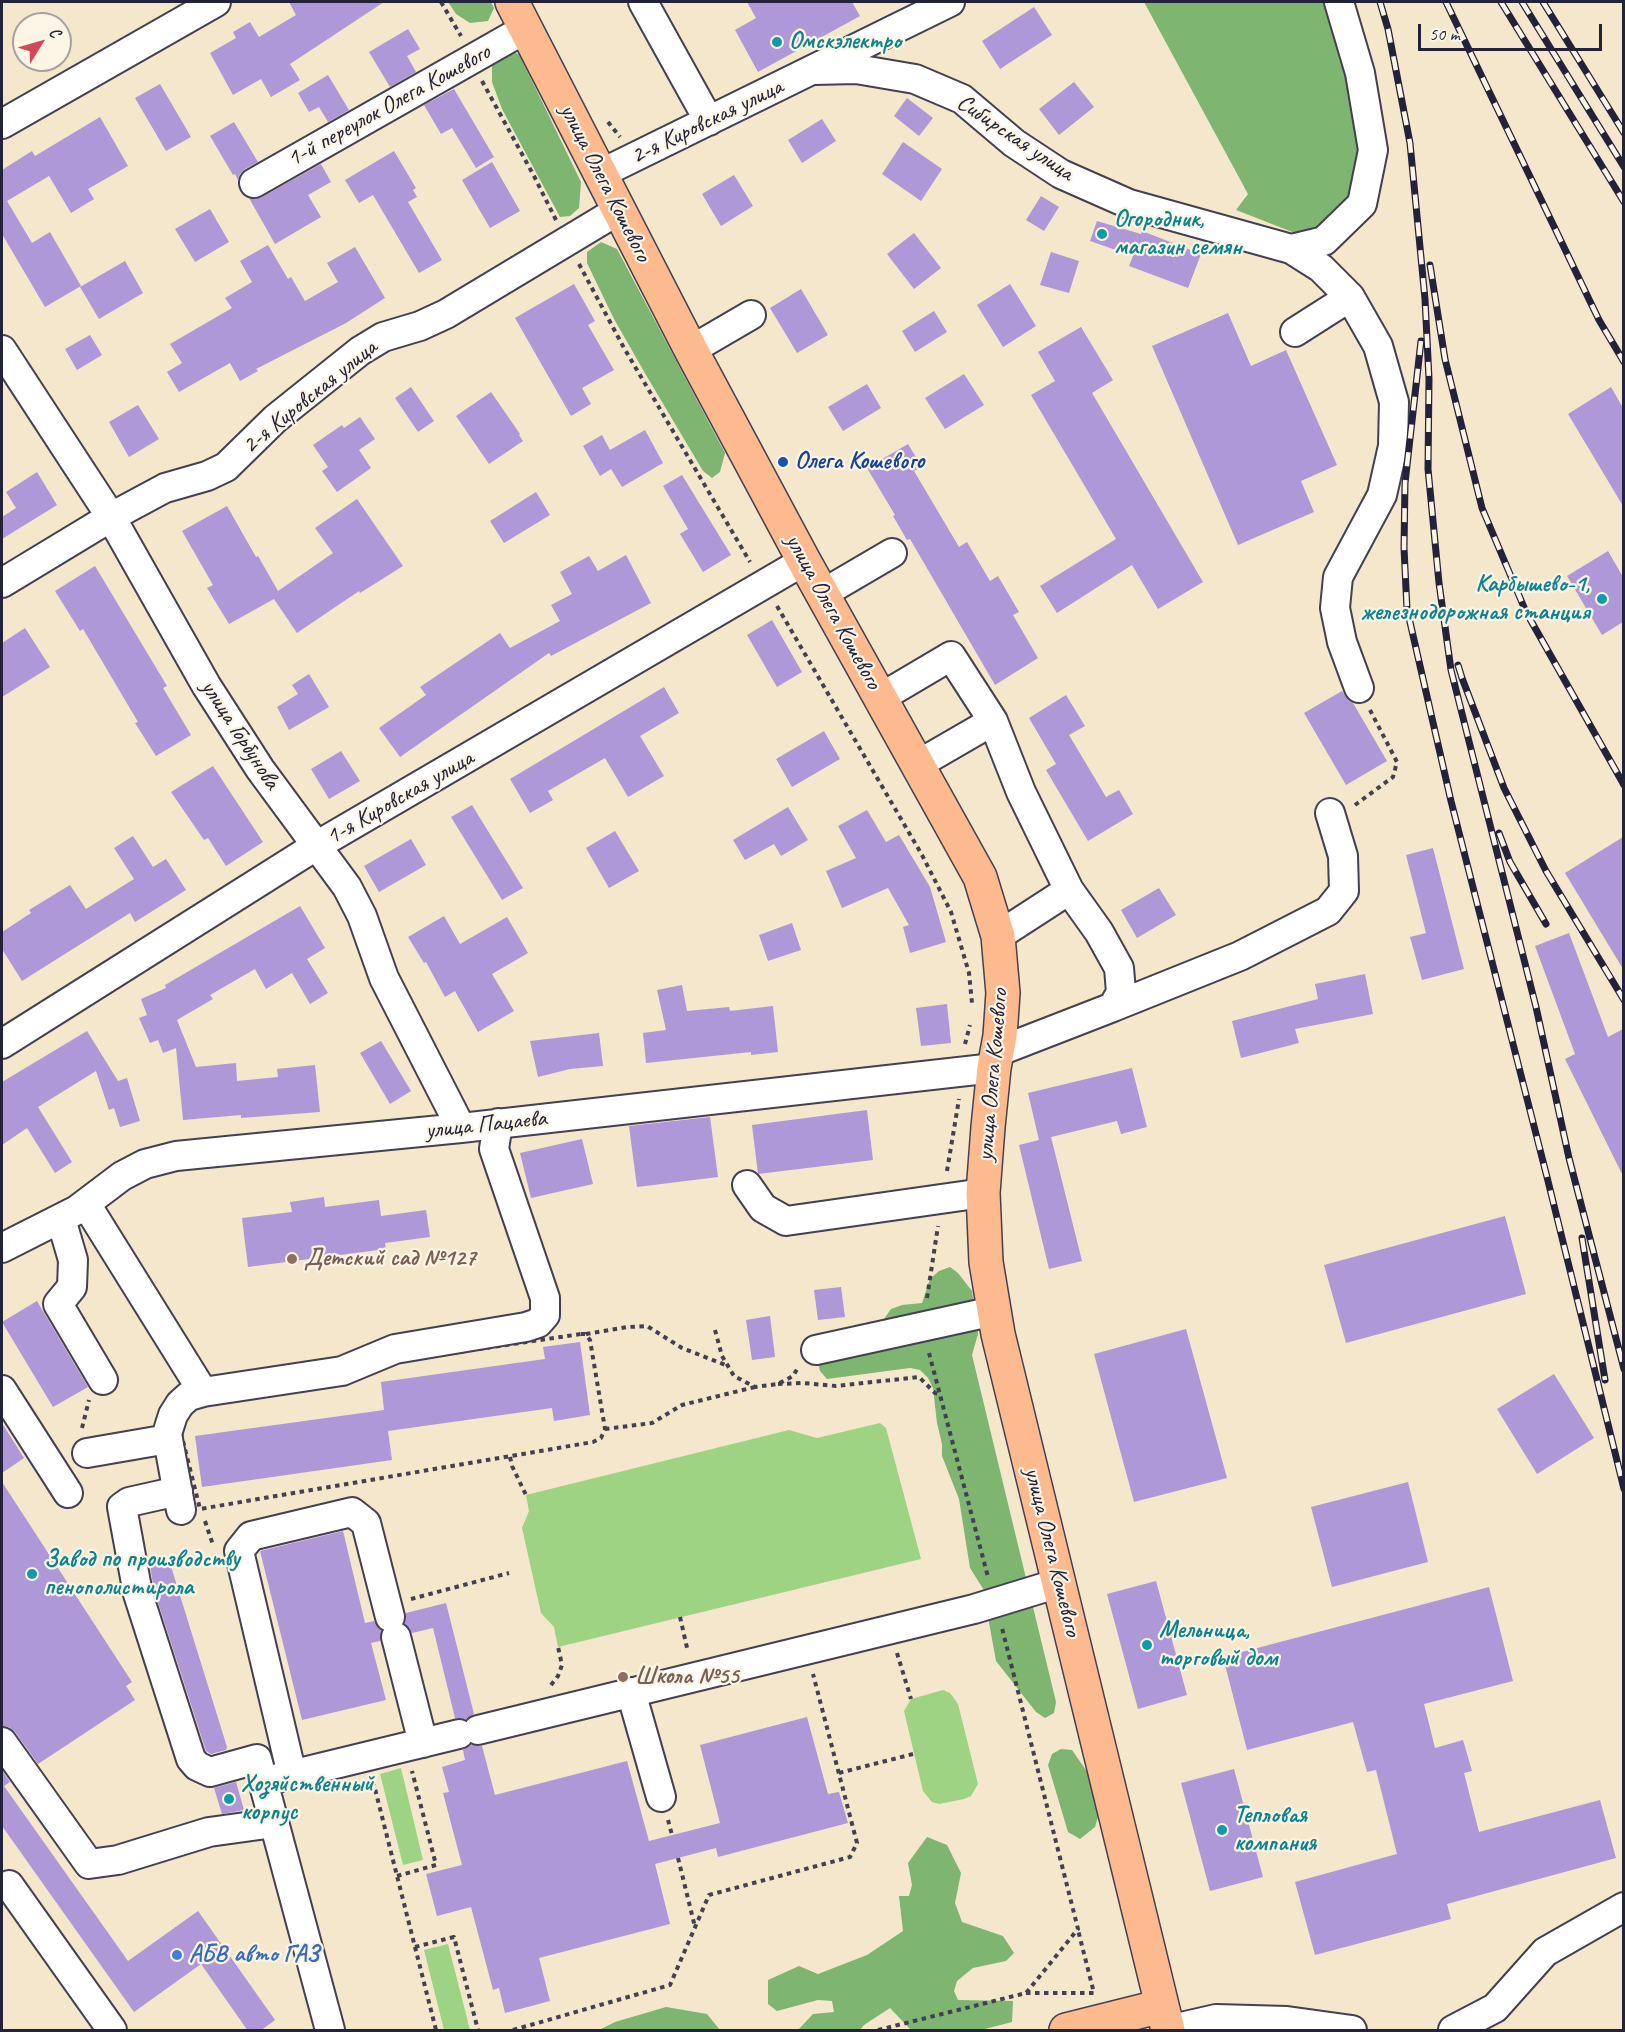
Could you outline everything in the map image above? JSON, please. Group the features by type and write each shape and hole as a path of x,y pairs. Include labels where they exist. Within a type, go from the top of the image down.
{"main road":[{"name":"улица Олега Кошевого","path":"518,15 691,350 804,561 980,877 998,936 1003,993 983,1193 986,1262 994,1311 1166,2022"},
{"path":"1066,2031 1166,2022"}],"street":[{"path":"2,124 216,2"},
{"path":"643,2 709,121"},
{"name":"2-я Кировская улица","path":"600,174 950,2"},
{"path":"1291,249 1324,241 1362,204 1373,150 1360,74 1339,2"},
{"name":"1-й переулок Олега Кошевого","path":"254,183 471,60 518,15"},
{"name":"Сибирская улица","path":"813,70 856,69 915,79 962,99 1014,143 1071,178 1128,204 1291,249 1321,268 1350,297 1378,346 1394,402 1393,446 1382,495 1338,576 1335,608 1342,642 1359,688"},
{"name":"2-я Кировская улица","path":"2,583 111,517 165,488 207,476 226,466 275,419 360,351 383,337 420,326 446,314 620,210"},
{"path":"1295,332 1350,297"},
{"path":"691,350 751,315"},
{"name":"улица Горбунова","path":"2,350 111,517 206,685 260,769 347,887 362,916 384,978 462,1128"},
{"path":"822,594 892,553"},
{"name":"1-я Кировская улица","path":"2,1044 316,846 804,561"},
{"path":"880,698 951,656 993,721 1021,792 1069,890 1099,932 1119,968 1121,992 1113,1007"},
{"path":"917,765 993,721"},
{"name":"улица Пацаева","path":"2,1248 86,1204 122,1176 145,1164 176,1156 462,1128 957,1072 996,1060 1113,1007 1240,956 1328,911 1344,891 1343,856 1331,817"},
{"path":"998,936 1069,890"},
{"path":"498,1124 494,1149 545,1298 545,1315 538,1323 395,1349 342,1371 189,1396 173,1415 167,1434 180,1500 129,1502 122,1507 138,1594 191,1759 197,1766 210,1772 260,1770 292,1774 417,1754 468,1732 974,1609 1059,1583"},
{"path":"747,1185 763,1209 786,1221 983,1193"},
{"path":"86,1204 203,1392"},
{"path":"61,1219 73,1260 72,1287 58,1304 102,1380"},
{"path":"816,1350 994,1311"},
{"path":"2,1390 68,1493"},
{"path":"87,1454 168,1438"},
{"path":"292,1774 239,1551 251,1536 352,1512 366,1523 391,1620 417,1754"},
{"path":"631,1692 661,1797"},
{"path":"2,1742 89,1864 118,1860 210,1832 274,1823"},
{"path":"260,1770 329,2030"},
{"path":"9,1885 112,2031"},
{"path":"1453,2031 1495,2008 1545,1952 1623,1907"},
{"path":"1166,2022 1216,2019 1287,2021 1352,2031"}],"path":[{"path":"441,2 458,27 471,60 534,176 566,242 635,367 922,855 951,912 969,973 972,1005"},
{"path":"1331,817 1392,777 1398,762 1359,688"},
{"path":"957,1072 973,1016"},
{"path":"585,1334 590,1340 605,1429 601,1438 593,1442 200,1509 181,1433 188,1415 195,1407 207,1403 358,1377 397,1361 628,1327 647,1326 682,1348 728,1366"},
{"path":"715,1330 722,1356 734,1376 755,1387"},
{"path":"778,1384 793,1376 803,1359 816,1350"},
{"path":"605,1429 652,1423 682,1405 755,1387 778,1384 802,1383 836,1386 919,1377 935,1393 940,1394"},
{"path":"87,1454 80,1437 88,1404 96,1385 102,1380"},
{"path":"510,1457 526,1495"},
{"path":"391,1620 509,1573"},
{"path":"680,1617 689,1655"},
{"path":"895,1643 911,1699"},
{"path":"535,1716 541,1698 558,1676 562,1665 558,1647"},
{"path":"513,2031 670,1985 709,1895 850,1857 857,1844 807,1650"},
{"path":"397,1875 436,1865 417,1754"},
{"path":"839,1773 913,1754"},
{"path":"371,1775 436,2031"},
{"path":"678,1858 695,1927"},
{"path":"1026,1993 1094,1993 1078,1929"},
{"path":"415,1947 454,1937 478,2031"}],"green space":[{"path":"448,2 491,2 494,8 488,21 470,23 456,14"},
{"path":"1144,2 1336,2 1369,151 1358,201 1329,228 1300,235 1236,210 1248,194"},
{"path":"504,50 519,54 581,182 579,208 570,216 560,217 502,109 492,82 492,58"},
{"path":"601,242 617,249 725,453 720,472 712,478 703,471 646,375 614,319 587,263 587,252"},
{"path":"950,1267 958,1273 972,1291 978,1334 972,1355 1056,1702 1054,1713 1045,1718 1036,1712 996,1661 988,1617 987,1595 970,1568 959,1499 942,1456 933,1388 928,1378 920,1370 910,1368 827,1379 820,1371 817,1360 887,1329 884,1319 891,1309 902,1305 922,1303 930,1279 939,1271"},
{"path":"880,1423 886,1428 921,1559 558,1647 554,1627 541,1613 522,1528 529,1511 526,1495 789,1430 817,1438"},
{"path":"943,1690 950,1693 958,1704 978,1784 971,1796 939,1804 932,1802 923,1791 904,1711 911,1699"},
{"path":"1061,1749 1072,1750 1090,1776 1098,1817 1095,1827 1080,1839 1068,1832 1048,1765 1052,1754"},
{"path":"401,1768 423,1860 403,1865 380,1774"},
{"path":"927,1837 947,1845 961,1873 955,1903 962,1922 1003,1936 1014,1953 1006,1961 973,1968 957,1981 954,1991 958,2000 1013,2001 1012,2022 981,2030 911,2030 890,2008 860,2030 798,2030 813,2014 834,2012 832,2001 818,2000 777,2011 768,2004 768,1980 799,1966 818,1974 867,1955 903,1931 899,1896 909,1896 912,1885 908,1863"},
{"path":"448,1944 470,2030 444,2030 424,1950"},
{"path":"666,2007 707,2014 720,2030 599,2030 615,2022"}],"building":[{"path":"289,2 384,2 290,64 300,80 271,97 261,79 233,95 210,53 236,38 233,32 250,22 259,37 296,15"},
{"name":"Омскэлектро","path":"747,2 852,2 860,16 758,72 735,30 756,18"},
{"path":"1034,7 1052,35 1000,69 982,41"},
{"path":"408,29 420,49 407,56 416,72 390,87 369,52"},
{"path":"328,75 349,110 328,122 319,107 309,112 298,93"},
{"path":"1074,82 1094,107 1059,135 1039,109"},
{"path":"160,84 191,137 166,151 135,98"},
{"path":"454,89 494,157 476,168 452,128 441,134 424,105"},
{"path":"907,98 933,118 919,136 894,116"},
{"path":"100,117 128,166 88,189 94,199 71,213 49,176 7,201 32,243 50,232 81,286 45,307 2,234 2,170 32,151 35,156"},
{"path":"822,119 836,141 802,163 788,140"},
{"path":"234,122 258,162 245,169 238,180 210,136"},
{"path":"903,142 942,169 921,201 882,174"},
{"path":"394,151 416,188 413,190 417,197 408,202 442,260 419,273 373,195 359,203 345,180"},
{"path":"492,162 520,211 490,228 462,180"},
{"path":"321,164 331,182 308,195 321,217 275,244 249,198 262,197"},
{"path":"734,175 753,206 721,226 702,194"},
{"path":"1041,196 1059,207 1044,231 1026,220"},
{"path":"210,209 229,242 195,262 175,229"},
{"path":"1097,221 1141,234 1142,231 1201,254 1188,288 1129,266 1133,256 1090,241"},
{"path":"914,233 941,268 914,289 887,254"},
{"path":"268,245 288,279 291,277 305,301 338,282 327,263 355,247 385,298 346,323 256,369 258,371 240,381 230,363 179,392 167,372 182,363 170,344 232,308 225,298 252,282 240,261"},
{"path":"1051,252 1079,261 1069,293 1040,285"},
{"path":"125,261 143,293 99,319 80,287"},
{"path":"574,284 595,321 588,325 614,370 582,388 591,404 571,416 515,318"},
{"path":"1010,284 1036,326 1003,347 977,305"},
{"path":"801,289 828,335 797,353 770,308"},
{"path":"934,311 947,332 915,352 902,331"},
{"path":"1228,313 1251,366 1286,350 1337,465 1301,481 1314,512 1238,545 1152,346"},
{"path":"1081,327 1113,380 1092,393 1203,582 1158,609 1132,565 1057,613 1040,586 1116,539 1031,395 1055,381 1038,352"},
{"path":"90,335 102,355 77,370 65,349"},
{"path":"964,374 984,405 945,429 925,398"},
{"path":"867,384 881,408 843,431 828,407"},
{"path":"411,387 434,421 418,432 395,398"},
{"path":"1611,387 1623,408 1623,506 1568,414"},
{"path":"491,392 523,441 489,464 456,416"},
{"path":"138,405 159,439 129,457 109,422"},
{"path":"360,417 375,439 359,450 371,468 337,492 322,471 328,467 313,445 342,425 344,428"},
{"path":"645,430 663,463 622,487 611,469 600,476 583,446 602,435 610,450"},
{"path":"908,444 922,467 914,471 959,547 967,542 990,581 998,576 1019,612 1013,615 1038,658 995,685 910,539 907,540 867,468"},
{"path":"37,472 57,505 2,539 2,517 16,508 6,492"},
{"path":"682,475 731,555 703,572 680,534 688,529 663,486"},
{"path":"536,492 550,515 504,543 490,521"},
{"path":"357,499 403,566 360,593 359,591 297,633 274,599 229,624 207,588 213,585 182,531 227,506 278,591 333,553 315,528"},
{"name":"Карбышево-1, железнодорожная станция","path":"1608,551 1623,577 1623,622 1602,635 1567,576"},
{"path":"626,555 651,603 551,656 549,653 400,757 379,728 426,695 420,687 500,633 510,648 560,621 551,605 572,594 560,572 589,556 598,571"},
{"path":"95,566 167,686 163,688 191,735 156,756 83,629 80,631 55,591"},
{"path":"772,620 802,672 777,687 747,635"},
{"path":"25,628 50,667 2,697 2,643"},
{"path":"309,674 329,707 289,730 277,707 298,694 292,685"},
{"path":"664,687 679,713 640,736 664,776 628,797 605,758 548,791 553,800 530,813 510,779"},
{"path":"1342,691 1353,703 1387,761 1346,785 1304,713"},
{"path":"1066,695 1085,726 1069,735 1106,797 1119,790 1133,814 1088,841 1046,770 1056,764 1029,718"},
{"path":"824,731 840,759 792,787 776,759"},
{"path":"341,751 360,781 329,799 311,769"},
{"path":"213,766 263,842 226,866 208,838 204,840 171,792"},
{"path":"472,805 523,888 502,900 451,817"},
{"path":"788,807 808,840 781,856 774,844 745,860 733,840"},
{"path":"867,810 886,842 899,835 930,887 946,942 910,953 903,927 909,925 888,888 842,908 826,871 856,858 838,826"},
{"path":"615,831 639,871 609,888 586,848"},
{"path":"133,836 153,867 166,859 186,890 135,922 130,913 22,981 2,949 2,932 31,913 29,910 70,885 86,909 134,879 114,848"},
{"path":"1623,837 1623,969 1565,873"},
{"path":"411,839 426,865 379,892 364,866"},
{"path":"1433,848 1464,969 1422,980 1410,937 1426,933 1406,855"},
{"path":"1159,888 1176,915 1137,938 1121,910"},
{"path":"300,906 325,948 307,959 328,993 310,1004 292,973 266,989 255,969 210,995 213,999 177,1020 196,1067 236,1063 237,1081 278,1077 277,1069 315,1065 320,1112 183,1120 176,1048 163,1053 158,1040 150,1043 139,1018 147,1015 141,999 166,988 165,985"},
{"path":"444,916 460,944 507,917 528,953 492,974 514,1011 478,1032 455,991 445,997 426,962 424,963 408,937"},
{"path":"792,923 801,950 768,961 759,935"},
{"path":"1569,933 1608,1037 1623,1029 1623,1176 1565,1059 1575,1054 1535,946"},
{"path":"1365,974 1373,1014 1295,1029 1299,1043 1241,1058 1232,1021 1318,999 1315,984"},
{"path":"682,985 687,1011 729,1007 730,1011 773,1006 778,1052 751,1055 751,1052 646,1063 643,1033 666,1030 657,990"},
{"path":"947,1004 951,1043 921,1046 916,1008"},
{"path":"87,1031 118,1081 127,1078 140,1121 120,1127 114,1108 109,1110 96,1071 38,1107 72,1162 55,1173 27,1128 2,1145 2,1082"},
{"path":"599,1033 603,1066 570,1069 538,1077 530,1041"},
{"path":"381,1041 411,1091 390,1104 360,1053"},
{"path":"1132,1068 1147,1127 1121,1134 1117,1121 1039,1140 1028,1093"},
{"path":"867,1110 873,1160 758,1174 752,1125"},
{"path":"710,1117 718,1177 637,1187 629,1126"},
{"path":"1051,1137 1082,1261 1049,1269 1019,1145"},
{"path":"582,1139 593,1184 531,1198 520,1153"},
{"path":"324,1197 325,1207 379,1200 381,1216 426,1210 430,1237 385,1243 386,1249 248,1267 242,1218 292,1212 290,1202"},
{"path":"1505,1216 1526,1294 1346,1343 1324,1265"},
{"path":"841,1287 845,1317 818,1320 814,1290"},
{"path":"37,1301 88,1387 53,1407 2,1322"},
{"path":"770,1316 775,1357 752,1360 746,1320"},
{"path":"1186,1329 1227,1478 1134,1502 1094,1354"},
{"path":"580,1342 590,1415 554,1421 552,1408 388,1431 392,1460 202,1487 195,1436 384,1410 381,1382 545,1359 543,1347"},
{"path":"1554,1374 1594,1438 1537,1474 1497,1409"},
{"path":"2,1423 24,1458 2,1473"},
{"name":"Завод по производству пенополистирола","path":"2,1482 132,1682 126,1686 135,1700 38,1764 15,1732 9,1727 2,1726"},
{"path":"1408,1482 1428,1562 1332,1587 1311,1507"},
{"path":"343,1531 365,1623 374,1621 381,1630 380,1641 371,1643 386,1700 302,1720 260,1551"},
{"path":"169,1560 227,1747 226,1750 211,1754 206,1751 154,1590 150,1566"},
{"name":"Мельница, торговый дом","path":"1156,1581 1187,1695 1138,1709 1107,1594"},
{"path":"1489,1587 1513,1681 1424,1704 1435,1748 1463,1740 1472,1771 1464,1773 1479,1832 1600,1800 1616,1858 1447,1904 1451,1919 1315,1955 1295,1882 1397,1854 1376,1770 1367,1772 1353,1722 1247,1750 1223,1657"},
{"path":"446,1603 474,1714 466,1719 455,1718 433,1628 412,1633 405,1624 406,1613"},
{"path":"807,1717 828,1794 839,1792 848,1823 718,1857 716,1848 655,1864 670,1924 539,1958 550,2001 505,2013 499,1988 493,1990 471,1907 437,1916 426,1874 462,1865 443,1793 449,1792 442,1767 465,1760 463,1750 471,1745 482,1746 495,1795 627,1761 649,1841 720,1823 700,1745"},
{"name":"Тепловая компания","path":"1234,1769 1263,1877 1210,1891 1181,1783"},
{"path":"2,1770 10,1782 4,1786 128,1961 198,1911 275,2020 260,2031 248,2031 201,1964 134,2012 2,1826"},
{"name":"Хозяйственный корпус","path":"236,1782 244,1810 222,1814 214,1788"}],"railway":[{"path":"1380,2 1388,29 1410,143 1425,299 1429,379 1428,469 1439,583 1451,670 1536,1007 1569,1158 1624,1369"},
{"path":"1446,2 1599,320 1624,362"},
{"path":"1501,2 1624,202"},
{"path":"1522,2 1624,167"},
{"path":"1543,2 1624,133"},
{"path":"1430,265 1445,359 1482,508 1526,612 1624,785"},
{"path":"1421,341 1405,483 1404,548 1407,609 1451,801 1624,1489"},
{"path":"1458,665 1504,788 1546,871 1624,1000"},
{"path":"1499,833 1510,862 1546,924"},
{"path":"1582,1238 1605,1380"}],"place":[{"name":"Омскэлектро","path":"777,42"},
{"name":"Огородник, магазин семян","path":"1102,234"},
{"name":"Олега Кошевого","path":"783,462"},
{"name":"Карбышево-1, железнодорожная станция","path":"1602,599"},
{"name":"Детский сад №127","path":"292,1259"},
{"name":"Завод по производству пенополистирола","path":"32,1574"},
{"name":"Мельница, торговый дом","path":"1147,1645"},
{"name":"Школа №55","path":"623,1677"},
{"name":"Хозяйственный корпус","path":"229,1799"},
{"name":"Тепловая компания","path":"1222,1830"},
{"name":"АБВ авто ГАЗ","path":"177,1955"}]}
